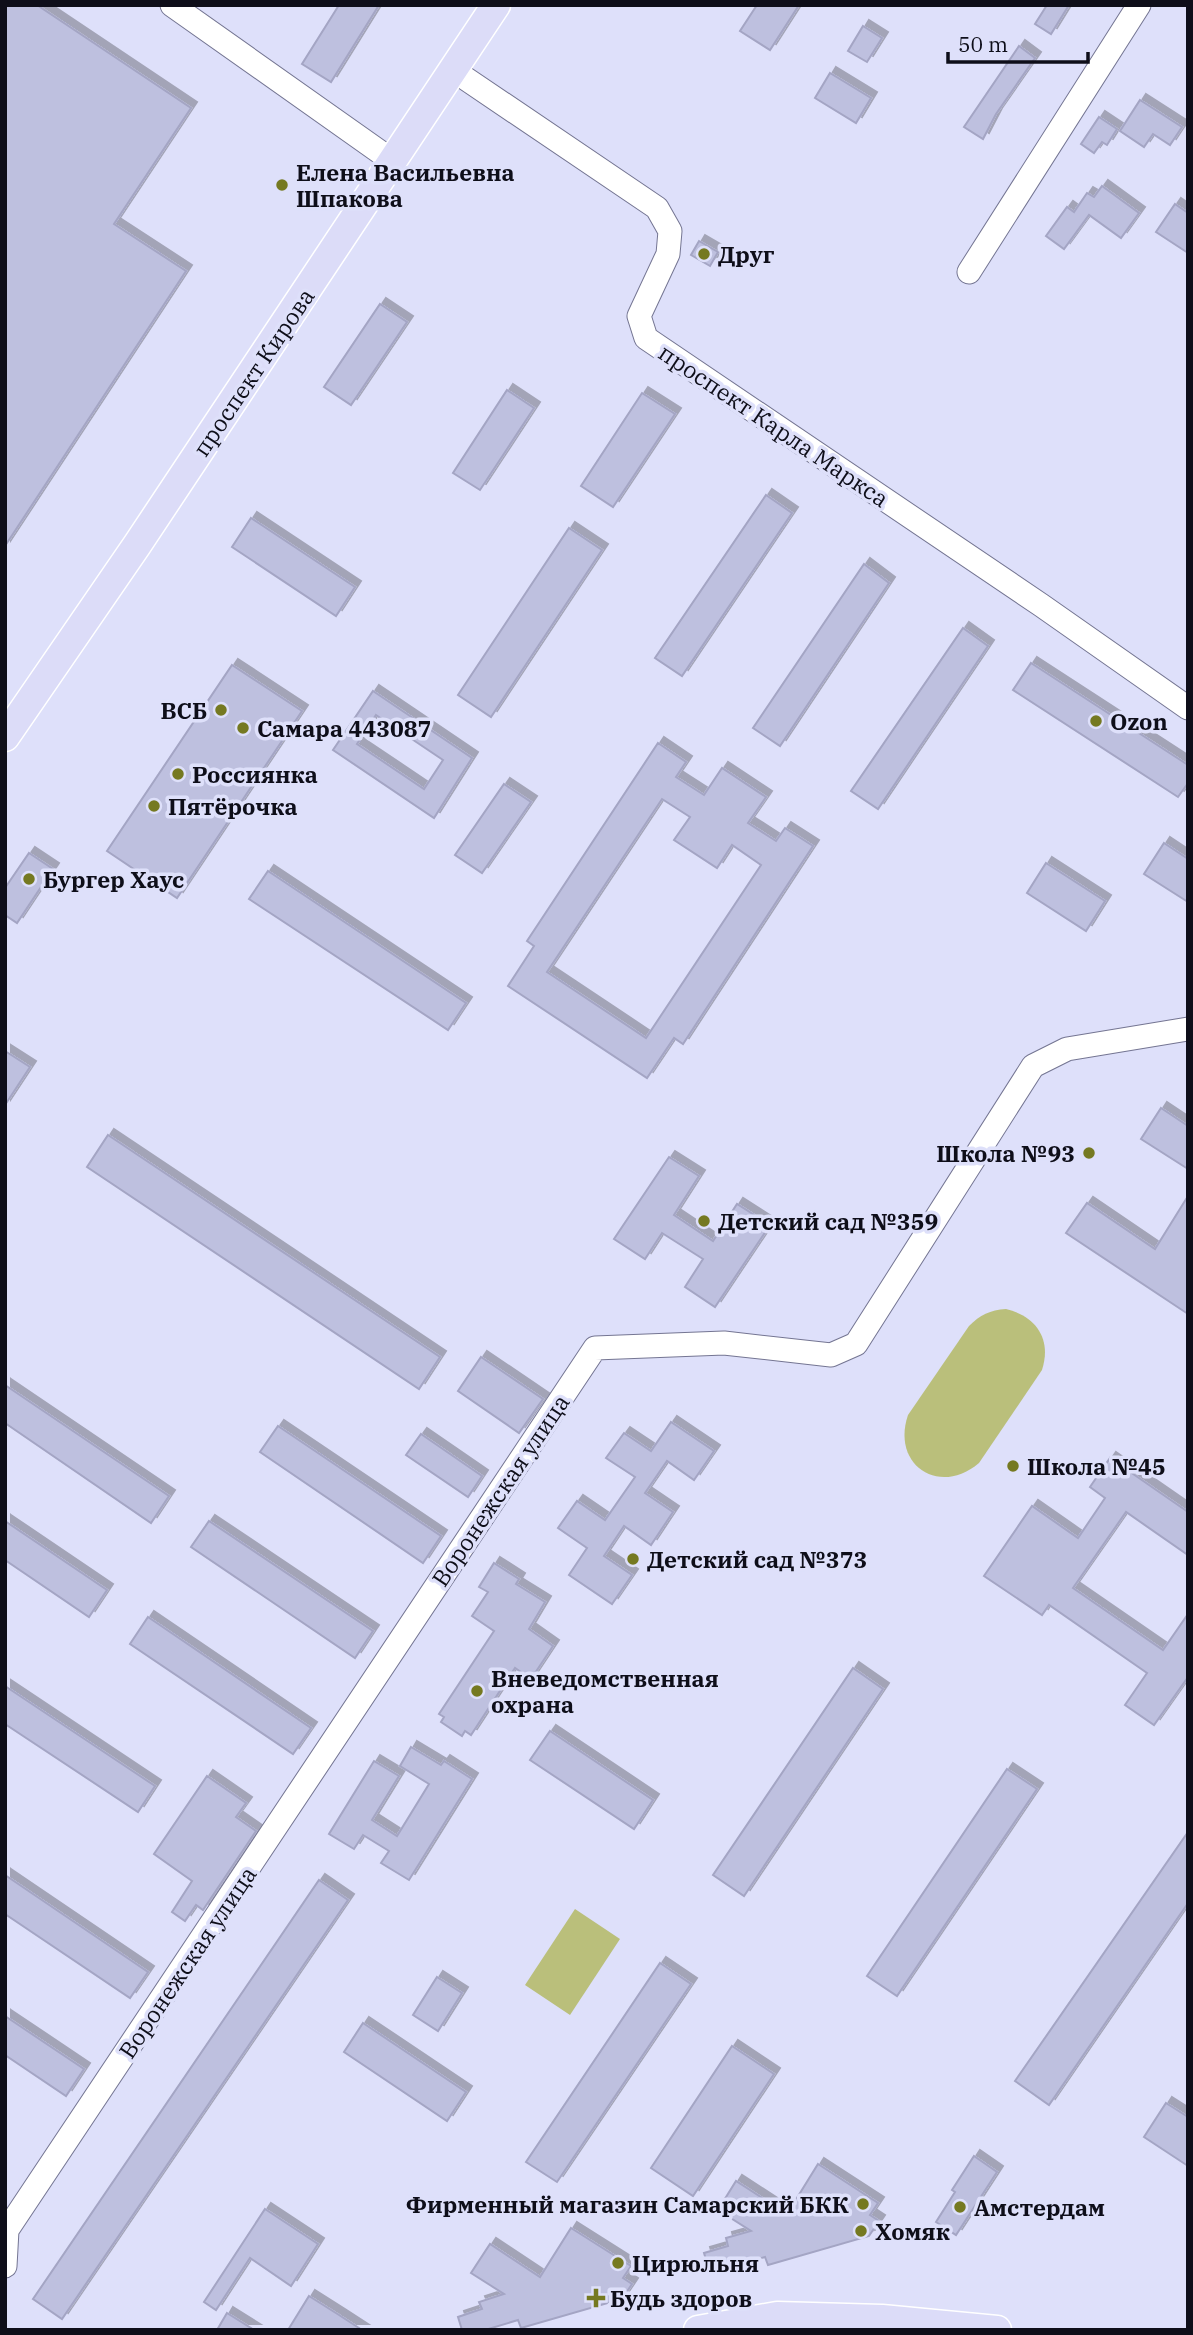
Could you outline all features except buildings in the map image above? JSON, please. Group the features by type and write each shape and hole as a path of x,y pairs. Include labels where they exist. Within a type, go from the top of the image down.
{"main road":[{"name":"проспект Кирова","path":"5,737 394,162 496,5"},
{"path":"698,2330 777,2316 948,2323 998,2330"}],"street":[{"path":"172,5 394,162"},
{"path":"969,272 1139,5"},
{"name":"проспект Карла Маркса","path":"453,70 657,208 670,231 668,254 639,316 646,338 1041,605 1188,708"},
{"name":"Воронежская улица","path":"5,2266 7,2230 595,1348 724,1343 831,1355 856,1345 1033,1066 1067,1049 1188,1029"}],"green space":[{"path":"1006,1309 1026,1317 1039,1330 1045,1348 1042,1370 979,1463 964,1473 949,1477 934,1476 912,1461 906,1448 908,1415 969,1326 986,1314"},
{"path":"575,1909 620,1939 570,2015 525,1985"}],"place":[{"name":"Елена Васильевна Шпакова","path":"282,185"},
{"name":"Друг","path":"704,254"},
{"name":"ВСБ","path":"221,710"},
{"name":"Ozon","path":"1096,721"},
{"name":"Самара 443087","path":"243,728"},
{"name":"Россиянка","path":"178,774"},
{"name":"Пятёрочка","path":"154,806"},
{"name":"Бургер Хаус","path":"29,879"},
{"name":"Школа №93","path":"1089,1153"},
{"name":"Детский сад №359","path":"704,1221"},
{"name":"Школа №45","path":"1013,1466"},
{"name":"Детский сад №373","path":"633,1559"},
{"name":"Вневедомственная охрана","path":"477,1691"},
{"name":"Фирменный магазин Самарский БКК","path":"863,2204"},
{"name":"Амстердам","path":"960,2207"},
{"name":"Хомяк","path":"861,2231"},
{"name":"Цирюльня","path":"618,2263"},
{"name":"Будь здоров","path":"596,2298"}]}
